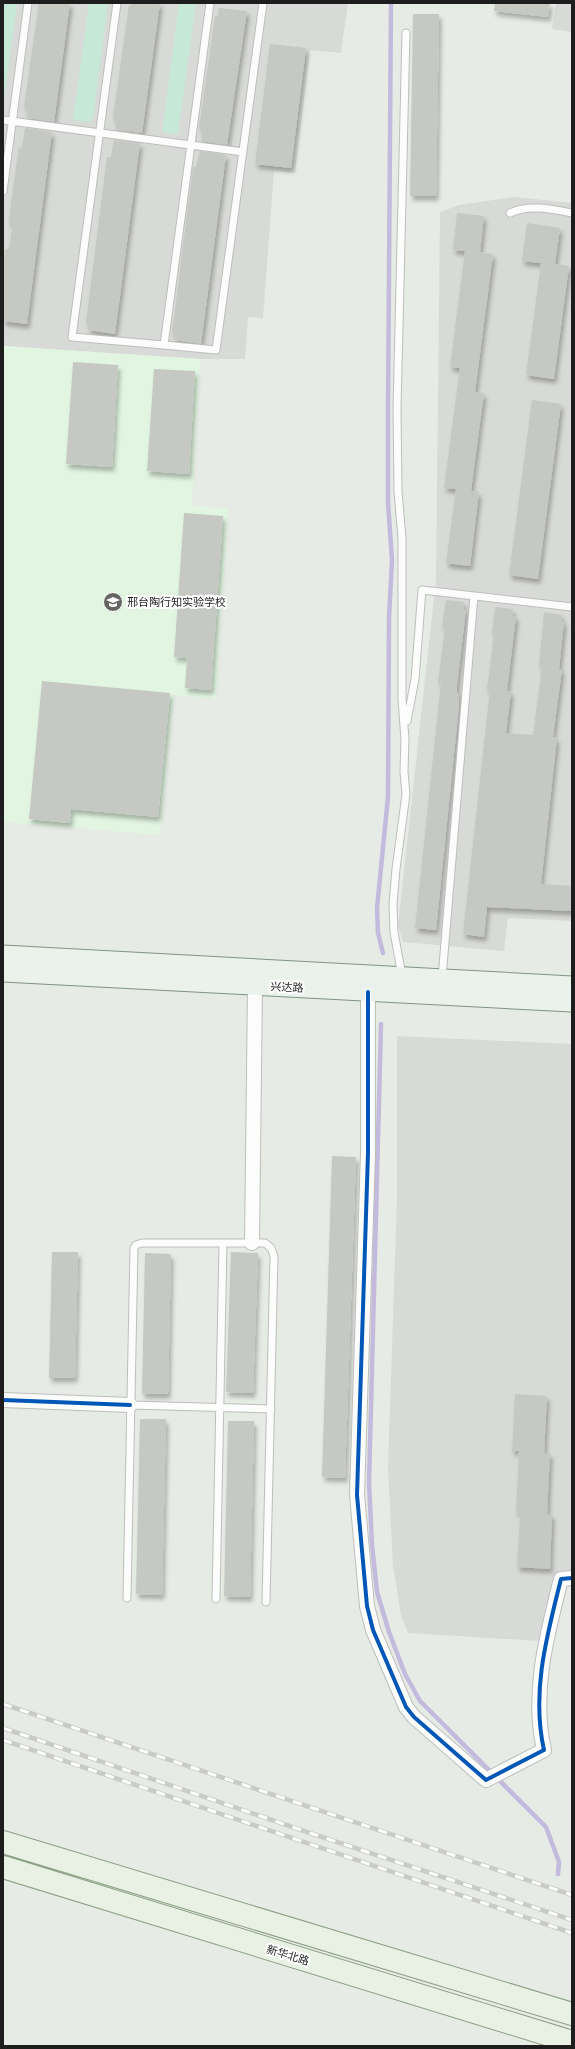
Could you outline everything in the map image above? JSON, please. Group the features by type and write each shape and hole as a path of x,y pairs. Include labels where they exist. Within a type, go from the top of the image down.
{"main road":[{"name":"兴达路","path":"3,956 572,986"},
{"name":"兴达路","path":"3,972 572,1002"},
{"path":"3,1842 572,2014"},
{"name":"新华北路","path":"3,1867 572,2042"}],"street":[{"path":"252,1243 255,986"},
{"path":"368,992 368,1153 357,1495 367,1606 373,1630 406,1707 414,1717 486,1780 544,1750 538,1706 541,1669 561,1579 572,1578"},
{"path":"3,1400 130,1405"}],"lane":[{"path":"3,192 28,3"},
{"path":"117,3 72,338 216,350 263,3"},
{"path":"164,345 210,3"},
{"path":"402,977 394,932 393,904 406,794 404,772 405,740 402,699 402,538 398,491 397,409 406,33"},
{"path":"3,120 243,152"},
{"path":"510,213 518,209 540,209 572,213"},
{"path":"405,740 414,679 422,590 572,607"},
{"path":"442,979 474,596"},
{"path":"127,1598 134,1248 136,1245 142,1243 265,1243 271,1248 274,1256 266,1602"},
{"path":"216,1599 223,1243"},
{"path":"130,1405 271,1409"}],"shaded area":[{"path":"3,3 348,3 341,53 310,50 295,173 274,171 263,318 248,317 245,359 200,359 3,346"},
{"path":"17,3 3,107 3,4"},
{"path":"89,3 108,3 93,118 90,122 73,120"},
{"path":"179,3 196,3 178,134 162,132"},
{"path":"556,3 572,3 572,32 552,29"},
{"path":"514,197 572,203 572,921 508,918 504,951 403,942 398,925 436,580 440,212 459,205"},
{"name":"邢台陶行知实验学校","path":"3,346 200,359 192,505 228,509 216,699 174,695 160,835 3,822"},
{"path":"397,1036 572,1044 572,1573 556,1574 539,1641 408,1633 401,1615 393,1565 388,1467 397,1197"}],"building":[{"path":"39,3 70,3 54,122 27,118 28,107 24,107"},
{"path":"132,3 160,3 142,133 115,130 117,118 113,118 129,5 132,5"},
{"path":"495,3 550,3 548,17 494,11"},
{"path":"219,8 247,11 227,145 201,141 203,129 199,128 215,16 218,16"},
{"path":"413,14 439,14 436,196 410,196"},
{"path":"270,44 306,48 291,168 255,164"},
{"path":"25,128 52,132 27,324 3,321 3,267 5,249 9,249 13,223 9,223 12,196 19,147 22,148"},
{"path":"114,140 140,143 115,334 88,330 89,323 86,323 107,157 111,157"},
{"path":"200,151 226,155 201,344 174,340 175,334 172,333 193,167 196,167"},
{"path":"457,213 484,216 480,252 493,254 475,392 484,393 471,491 479,492 470,566 446,563 456,489 444,488 460,368 450,367 465,251 453,250"},
{"path":"527,223 560,228 555,264 569,266 554,379 526,375 541,263 522,261"},
{"path":"73,362 118,365 112,467 66,464"},
{"path":"154,369 195,371 189,474 147,471"},
{"path":"532,400 561,404 538,579 509,575"},
{"path":"184,513 223,516 211,690 185,688 187,658 174,657"},
{"path":"446,600 464,602 463,609 466,609 457,685 457,693 459,693 458,715 436,930 415,928 441,682 438,682 445,628 442,627"},
{"path":"495,607 513,609 512,616 516,616 507,691 511,692 506,733 533,735 542,667 539,666 544,612 562,615 561,621 564,622 559,669 562,669 553,737 557,738 541,884 572,886 572,911 487,907 484,937 463,934 490,689 487,689 494,634 492,634"},
{"path":"42,681 170,693 158,817 71,809 70,823 29,819"},
{"path":"332,1156 356,1157 345,1478 322,1477"},
{"path":"52,1252 78,1252 75,1378 49,1378"},
{"path":"231,1252 258,1253 253,1393 226,1392"},
{"path":"145,1253 171,1254 168,1394 142,1394"},
{"path":"515,1394 547,1396 544,1453 550,1453 547,1514 552,1514 550,1569 517,1567 520,1513 516,1512 519,1451 512,1451"},
{"path":"140,1419 166,1419 162,1595 136,1594"},
{"path":"228,1421 254,1421 250,1597 224,1596"}],"waterway":[{"path":"383,953 378,933 377,908 388,797 389,618 392,560 388,503 391,3"},
{"path":"381,1024 369,1483 372,1545 377,1592 389,1632 405,1674 420,1701 546,1827 559,1862 558,1874"}],"railway":[{"path":"3,1704 572,1895"},
{"path":"3,1728 310,1833 572,1920"},
{"path":"3,1740 572,1933"}],"cycle path":[{"path":"368,992 368,1153 357,1495 367,1606 373,1630 406,1707 414,1717 486,1780 544,1750 540,1728 539,1707 542,1664 561,1579 572,1578"},
{"path":"3,1400 130,1405"}],"place":[{"name":"邢台陶行知实验学校","path":"113,602"}]}
